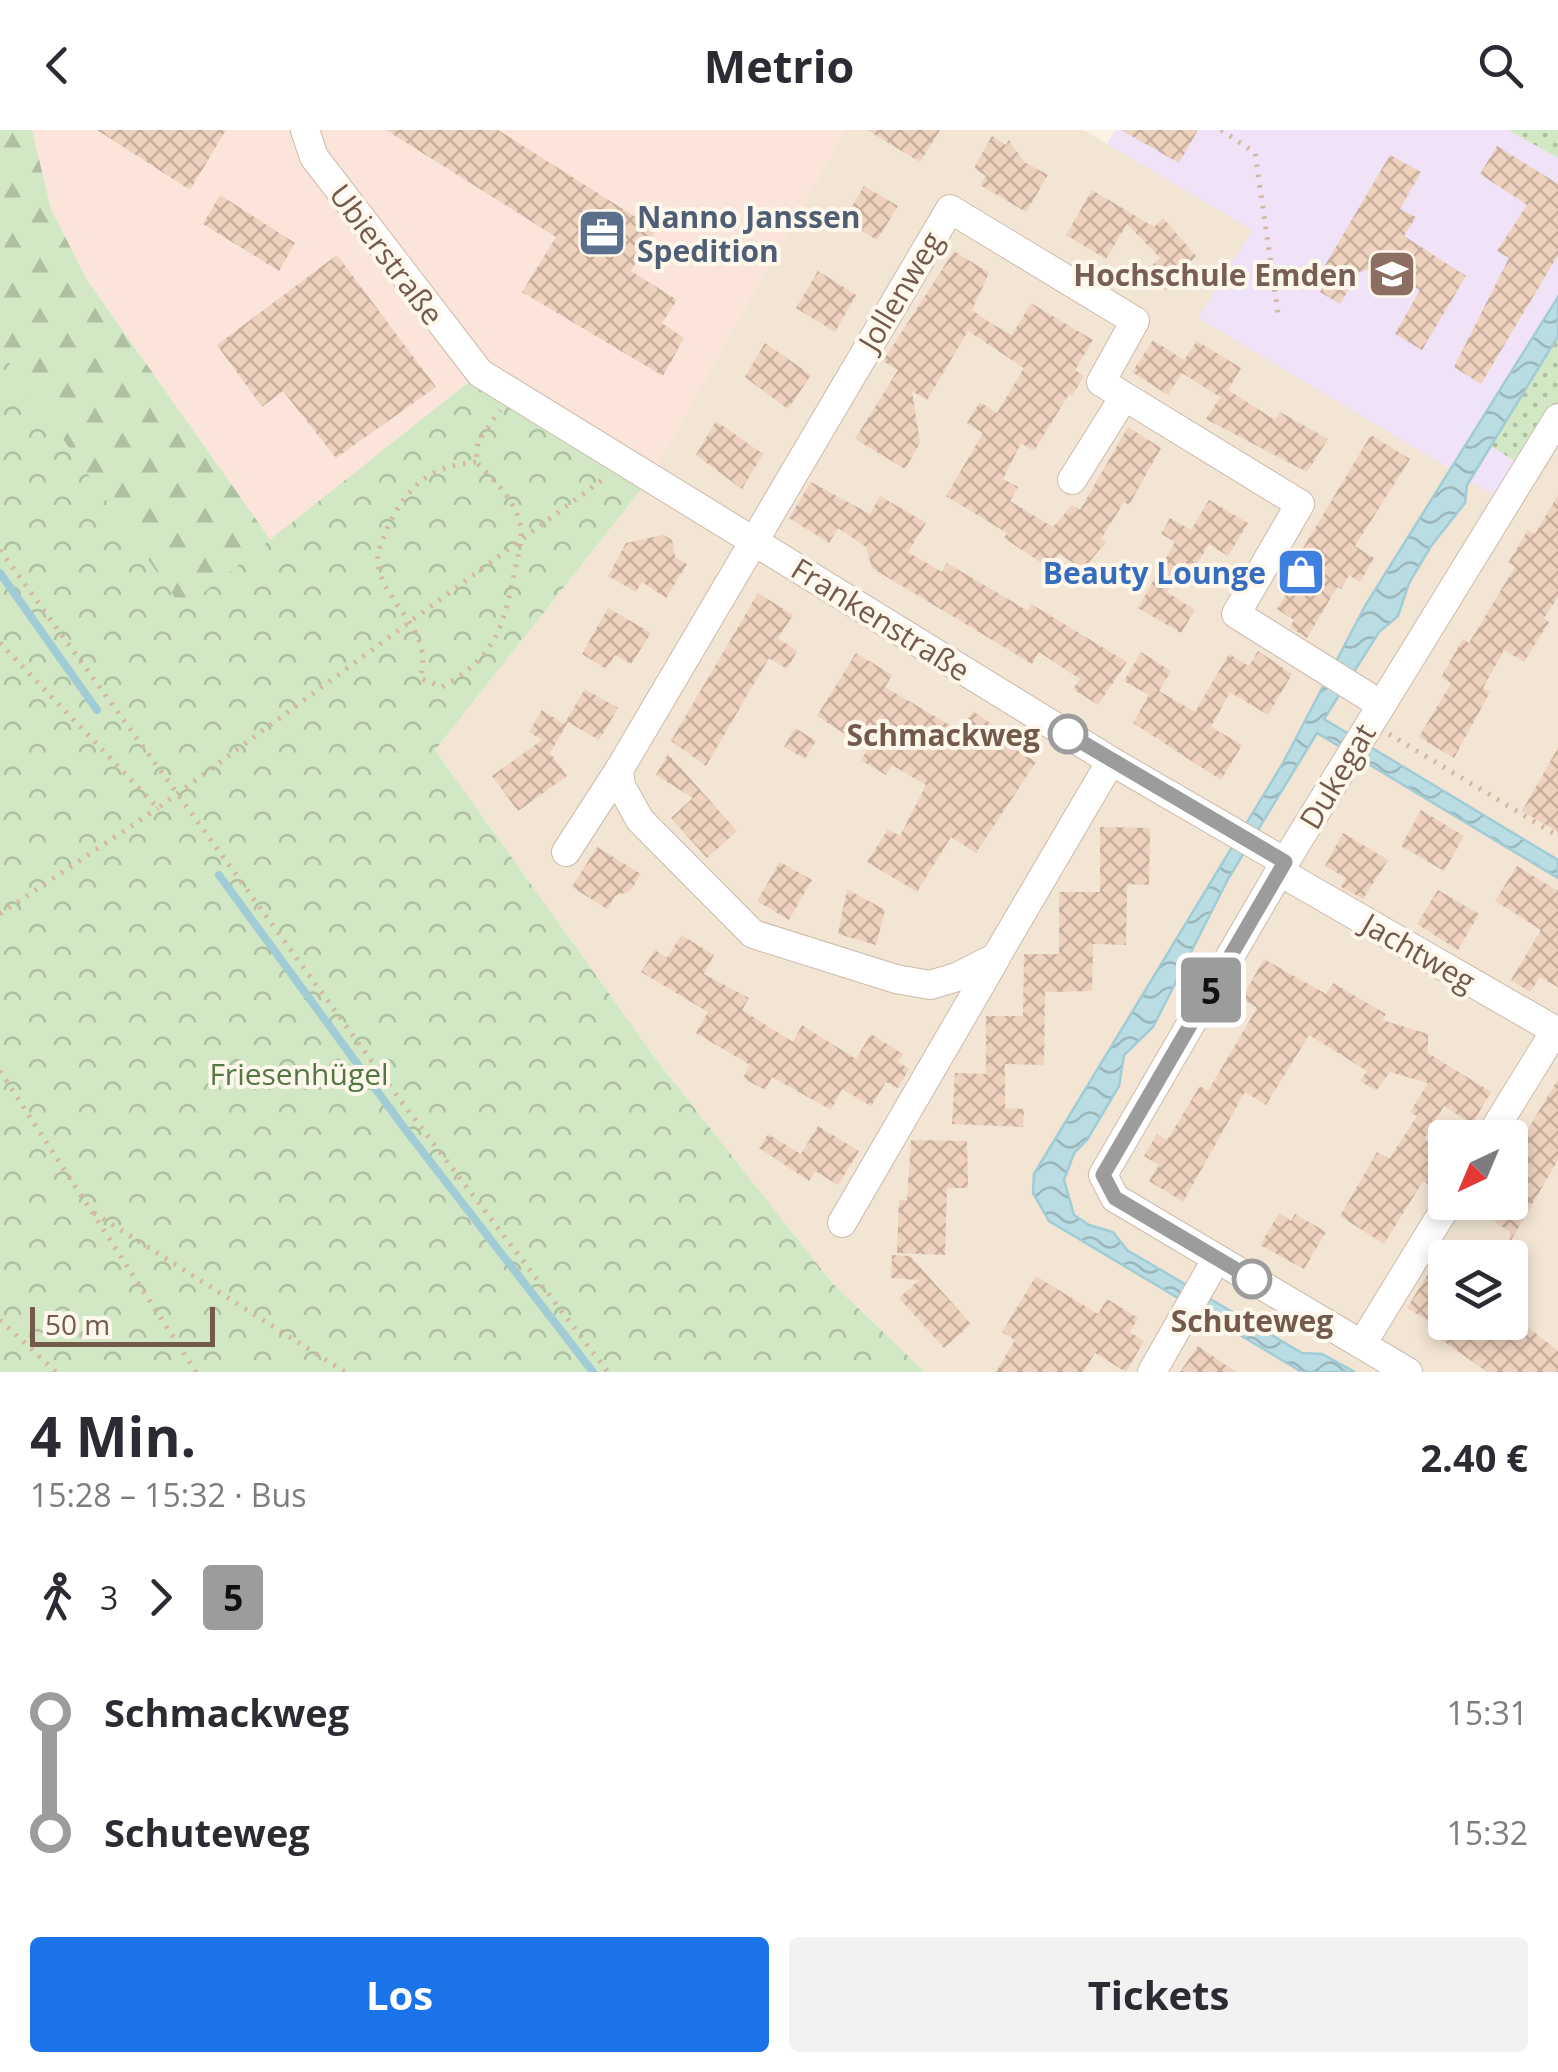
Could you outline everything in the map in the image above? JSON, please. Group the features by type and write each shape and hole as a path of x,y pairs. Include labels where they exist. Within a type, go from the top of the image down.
{"street":[{"name":"Ubierstraße","path":"305,130 314,157 480,372"},
{"name":"Jollenweg","path":"752,540 950,209 1135,320 1101,382 1124,397"},
{"name":"Frankenstraße","path":"480,372 1111,761 1247,839 1283,867"},
{"path":"1072,480 1124,397 1300,504 1236,614 1340,679 1375,714"},
{"name":"Dukegat","path":"1216,1260 1109,1192 1103,1175 1348,758 1558,418"},
{"path":"566,852 752,540"},
{"path":"842,1223 1111,761"},
{"path":"618,770 621,786 640,820 753,934 896,979 930,984 958,977 996,957"},
{"name":"Jachtweg","path":"1283,867 1557,1032"},
{"path":"1501,1120 1557,1032"},
{"path":"1362,1344 1438,1220"},
{"path":"1152,1372 1216,1260 1408,1372"}],"path":[{"path":"1221,130 1255,152 1279,320"},
{"path":"476,462 478,442 512,394"},
{"path":"0,914 179,793 607,476 622,460"},
{"path":"476,462 499,485 520,520 521,539 509,609 500,633 470,668 442,687 424,684 420,678 426,660 423,644 382,578 376,560 398,505 418,479 452,464 476,462"},
{"path":"0,550 394,1092 608,1372"},
{"path":"0,642 158,808"},
{"path":"1375,714 1558,836"},
{"path":"0,1071 196,1372"},
{"path":"90,1211 346,1372"},
{"path":"0,1320 56,1372"}],"shaded area":[{"path":"32,130 845,130 650,478 479,373 272,542 87,280 51,209"},
{"path":"845,130 1084,130 1253,230 1199,317 1558,418 1558,1372 925,1372 833,1284 658,1062 435,750 650,478"},
{"name":"Hochschule Emden","path":"1115,130 1508,130 1558,158 1558,418 1505,502 1198,318 1252,230 1107,144"}],"green space":[{"path":"0,130 32,130 51,209 87,280 272,542 183,610 0,350"},
{"path":"1508,130 1558,130 1558,158"},
{"path":"1558,336 1558,418 1527,469 1491,446"},
{"name":"Friesenhügel","path":"0,350 183,609 480,373 650,478 435,750 658,1062 833,1284 925,1372 0,1372"}],"water":[{"path":"1558,297 1558,336 1467,485 1465,503 1431,546 1409,583 1398,616 1379,632 1324,719 1558,860 1558,878 1317,733 1228,879 1153,1027 1124,1055 1119,1086 1087,1140 1074,1153 1064,1180 1074,1215 1089,1225 1113,1232 1127,1250 1302,1353 1322,1354 1355,1372 1302,1372 1049,1221 1033,1193 1034,1174 1283,763 1365,606"}],"building":[{"path":"97,130 226,130 190,190"},
{"name":"Nanno Janssen Spedition","path":"386,130 498,130 656,230 631,271 677,300 662,323 684,338 663,376 522,292 556,237"},
{"path":"867,130 940,130 920,162"},
{"path":"1121,130 1198,130 1179,163"},
{"path":"992,136 1006,145 1009,140 1024,162 1048,175 1026,212 980,185 986,176 974,168"},
{"path":"1497,146 1558,184 1558,255 1481,384 1454,367 1509,258 1497,251 1527,205 1480,174"},
{"path":"1390,155 1421,172 1400,209 1416,217 1404,236 1466,276 1422,350 1395,334 1420,290 1378,267 1359,272 1340,304 1320,292 1325,284 1317,279"},
{"path":"864,186 898,206 877,240 844,220"},
{"path":"1092,190 1154,227 1163,218 1196,256 1166,291 1146,271 1160,258 1127,224 1106,259 1066,235"},
{"path":"220,195 295,243 279,271 203,224"},
{"path":"954,251 989,273 972,310 992,324 1012,335 1031,303 1093,340 1075,370 1084,376 1034,451 1021,443 1003,479 1018,487 1010,501 1053,527 1072,505 1080,510 1128,427 1161,448 1129,505 1124,502 1101,539 1106,542 1083,569 1059,554 1049,568 1004,538 1007,533 946,496 983,433 967,423 980,402 997,413 1024,368 968,331 927,400 912,391 920,443 905,469 855,439 898,370 883,361"},
{"path":"337,255 436,387 336,458 283,391 262,407 217,345"},
{"path":"818,271 856,295 835,332 796,308"},
{"path":"1153,340 1184,360 1197,341 1241,368 1228,390 1275,420 1280,412 1328,439 1307,472 1206,419 1220,397 1182,373 1168,395 1132,372"},
{"path":"765,343 811,375 788,409 745,377"},
{"path":"716,421 763,454 742,489 696,455"},
{"path":"1371,435 1410,459 1355,546 1374,558 1360,582 1349,575 1341,589 1337,587 1307,638 1290,627 1294,620 1277,609 1293,583 1285,578"},
{"path":"811,482 870,514 880,496 926,523 908,552 942,572 947,563 1028,611 1031,604 1127,662 1098,705 1073,689 1080,679 1039,652 1032,664 872,568 866,547 838,528 829,543 789,518"},
{"path":"1558,495 1558,597 1544,618 1549,622 1524,662 1504,650 1483,688 1490,692 1454,758 1419,737 1451,683 1441,677 1463,639 1469,643 1515,567 1508,563 1528,530 1535,534"},
{"path":"1209,500 1248,523 1228,556 1209,544 1194,569 1185,563 1167,592 1195,610 1181,633 1138,608 1175,542 1161,534 1170,518 1191,530"},
{"path":"663,535 672,540 675,557 687,564 666,598 642,582 636,592 608,576 626,543"},
{"path":"758,593 793,615 778,638 797,651 787,669 769,658 706,766 671,741"},
{"path":"608,608 651,633 631,664 615,655 606,669 582,654"},
{"path":"1258,651 1292,674 1268,715 1230,692 1211,727 1242,745 1221,780 1133,723 1149,695 1124,681 1141,652 1171,671 1159,691 1195,712 1229,654 1249,666"},
{"path":"856,653 892,675 885,687 960,731 973,711 993,725 988,732 1036,762 976,853 951,837 917,892 867,862 888,829 900,836 926,785 892,765 886,775 861,760 868,749 817,716"},
{"path":"585,689 618,708 599,740 568,722 550,753 567,776 518,811 492,776 542,740 529,732 542,710 564,724"},
{"path":"795,728 816,741 805,759 784,747"},
{"path":"1558,748 1558,832 1522,811"},
{"path":"668,754 737,831 707,858 671,818 693,798 656,775"},
{"path":"1421,810 1464,836 1444,871 1401,846"},
{"path":"1100,827 1150,828 1149,885 1127,884 1126,945 1093,944 1092,991 1045,992 1044,1065 1005,1064 1005,1108 1024,1109 1023,1127 952,1124 955,1073 986,1074 986,1016 1023,1016 1024,954 1059,954 1059,892 1100,892"},
{"path":"1343,833 1388,860 1363,899 1341,887 1346,878 1325,866"},
{"path":"597,847 641,874 630,891 615,896 607,909 572,887"},
{"path":"780,862 812,880 789,920 757,901"},
{"path":"1517,866 1558,891 1558,987 1540,977 1530,992 1511,980 1541,930 1495,901"},
{"path":"847,889 885,910 876,945 838,934"},
{"path":"1438,890 1479,914 1458,950 1417,924"},
{"path":"681,935 714,955 704,974 749,998 742,1010 793,1042 802,1025 856,1059 871,1034 903,1054 898,1062 909,1069 898,1088 886,1082 871,1106 842,1089 831,1110 772,1077 765,1090 743,1078 750,1065 696,1033 708,1012 641,972 655,950 667,958"},
{"path":"1264,959 1326,994 1333,983 1386,1014 1382,1020 1428,1034 1428,1053 1491,1092 1474,1120 1466,1120 1444,1106 1436,1120 1428,1120 1424,1139 1428,1141 1428,1184 1423,1181 1384,1244 1340,1216 1377,1152 1389,1159 1417,1116 1410,1112 1428,1083 1390,1072 1376,1091 1360,1081 1367,1071 1309,1035 1266,1105 1245,1092 1183,1202 1149,1181 1159,1165 1144,1156 1157,1134 1167,1140 1200,1086 1208,1091 1257,1008 1242,998"},
{"path":"1558,1079 1558,1160 1528,1211 1528,1129"},
{"path":"818,1126 859,1151 838,1185 815,1171 809,1181 759,1148 768,1134 801,1154"},
{"path":"911,1140 967,1141 968,1188 947,1188 945,1255 897,1253 899,1200 907,1200"},
{"path":"1279,1213 1291,1221 1295,1214 1326,1232 1304,1269 1260,1245"},
{"path":"1492,1220 1523,1220 1511,1240 1510,1232"},
{"path":"892,1255 910,1256 971,1324 944,1348 899,1298 919,1280 891,1278"},
{"path":"1428,1274 1428,1321 1407,1308"},
{"path":"1036,1276 1098,1314 1107,1299 1138,1318 1130,1332 1144,1341 1126,1372 1095,1353 1083,1372 996,1372 1015,1340 1002,1332"},
{"path":"1528,1327 1558,1351 1558,1372 1487,1372 1442,1340 1528,1340"},
{"path":"1198,1346 1236,1372 1180,1372"}],"waterway":[{"path":"0,573 97,710"},
{"path":"219,875 402,1125 593,1372"}],"bus line":[{"name":"5","path":"1068,734 1285,862 1103,1175 1115,1198 1252,1279"}],"place":[{"name":"Nanno Janssen Spedition","path":"602,233"},
{"name":"Hochschule Emden","path":"1392,274"},
{"name":"Beauty Lounge","path":"1301,572"},
{"name":"Schmackweg","path":"1068,734"},
{"name":"Schuteweg","path":"1252,1279"}]}
